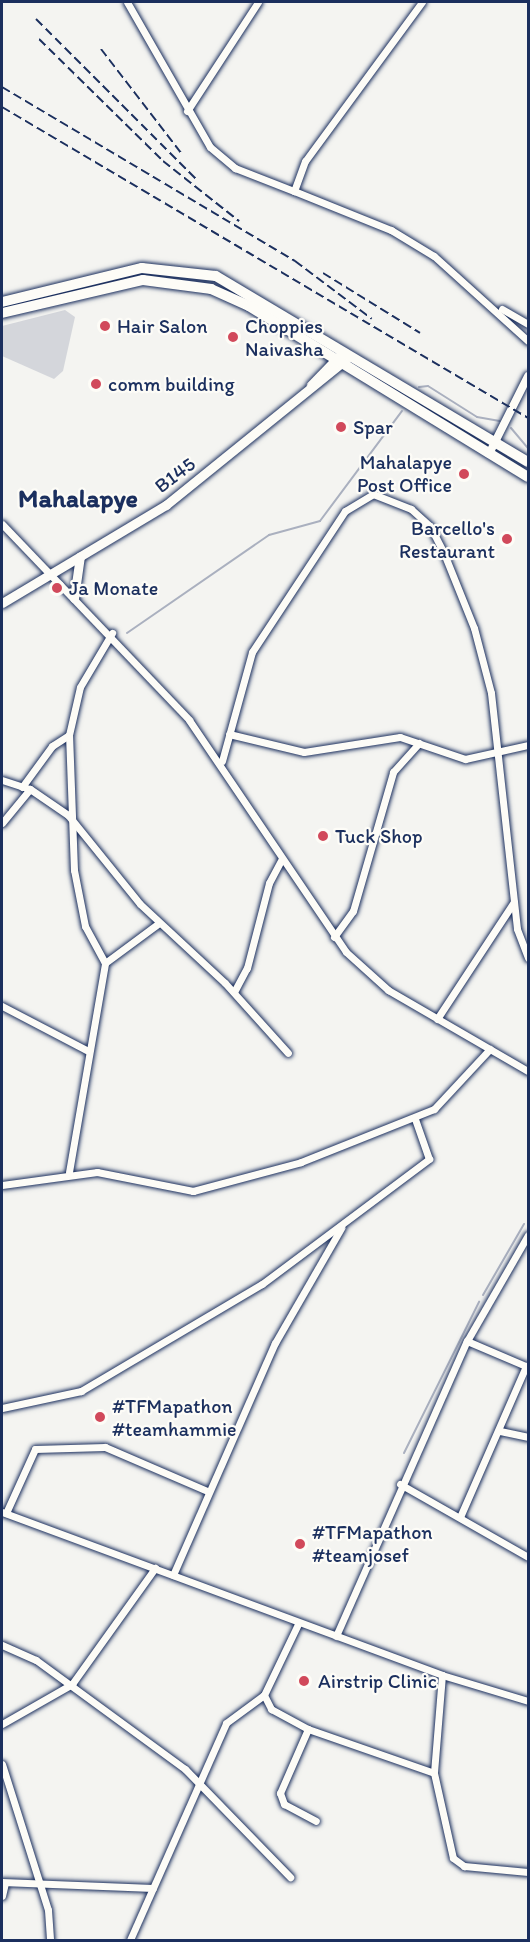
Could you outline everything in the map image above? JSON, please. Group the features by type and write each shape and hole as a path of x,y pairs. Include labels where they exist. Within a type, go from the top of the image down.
{"highway":[{"path":"2,302 108,273 174,267 237,285 343,358 528,477"},
{"path":"2,314 110,284 172,280 212,289 249,306 528,462"}],"main road":[{"name":"B145","path":"2,603 166,505 299,398 343,358"},
{"path":"74,598 80,556"}],"street":[{"path":"127,2 187,111 227,163 391,231 434,256 483,297 528,341"},
{"path":"187,111 258,2"},
{"path":"294,191 304,161 422,2"},
{"path":"483,297 528,324"},
{"path":"489,454 527,385 528,376"},
{"path":"222,761 246,666 272,617 345,511 373,494 411,508 430,526 443,551 474,628 492,693 514,902 528,958"},
{"path":"2,524 49,574 111,633 222,761 282,859 334,937 388,990 528,1071"},
{"path":"69,1172 88,1051 105,963 85,926 68,815 69,735 80,687 111,633"},
{"path":"229,734 304,752 384,737 419,743 465,759 528,745"},
{"path":"22,787 52,746 69,735"},
{"path":"334,937 353,911 393,772 419,743"},
{"path":"2,780 30,789 68,815 159,923 234,992 288,1053"},
{"path":"2,823 30,789"},
{"path":"234,992 247,968 269,883 282,859"},
{"path":"437,1018 514,902"},
{"path":"105,963 159,923"},
{"path":"2,1006 88,1051"},
{"path":"2,1185 69,1172 109,1173 193,1191 302,1162 415,1119 454,1092 490,1049"},
{"path":"2,1408 81,1391 212,1317 429,1159 415,1119"},
{"path":"172,1575 207,1491 275,1343 344,1223"},
{"path":"336,1636 400,1484 467,1341 528,1235"},
{"path":"460,1516 500,1431 527,1366 467,1341"},
{"path":"500,1431 528,1437"},
{"path":"207,1491 105,1447 35,1449 4,1512 298,1624 442,1675 528,1701"},
{"path":"400,1484 460,1516 528,1557"},
{"path":"2,1724 72,1684 155,1568"},
{"path":"130,1941 198,1781 226,1723 264,1695 298,1624"},
{"path":"2,1645 72,1684 198,1781 290,1876"},
{"path":"442,1675 434,1773 453,1858 464,1866 528,1872"},
{"path":"264,1695 271,1709 308,1729 434,1773"},
{"path":"308,1729 280,1793 284,1804 316,1821"},
{"path":"2,1764 39,1882 50,1941"},
{"path":"2,1896 3,1882 153,1888"}],"shaded area":[{"path":"65,310 75,317 63,371 54,379 2,356 2,326"}],"waterway":[{"path":"419,387 428,386 477,417 500,421"},
{"path":"127,633 269,535 320,521 402,411"},
{"path":"511,428 528,448"},
{"path":"483,1295 524,1224"},
{"path":"404,1453 479,1302"}],"railway":[{"path":"36,19 196,179"},
{"path":"39,39 163,161 239,221"},
{"path":"101,49 182,154"},
{"path":"2,87 295,261 372,319"},
{"path":"2,107 528,418"},
{"path":"323,273 420,333"}],"place":[{"name":"Hair Salon","path":"105,326"},
{"name":"Choppies Naivasha","path":"233,337"},
{"name":"comm building","path":"96,384"},
{"name":"Spar","path":"341,427"},
{"name":"Mahalapye Post Office","path":"464,474"},
{"name":"Barcello's Restaurant","path":"507,539"},
{"name":"Ja Monate","path":"57,588"},
{"name":"Tuck Shop","path":"323,836"},
{"name":"#TFMapathon #teamhammie","path":"100,1417"},
{"name":"#TFMapathon #teamjosef","path":"300,1544"},
{"name":"Airstrip Clinic","path":"304,1681"}],"district":[{"name":"Mahalapye","path":"78,499"}]}
